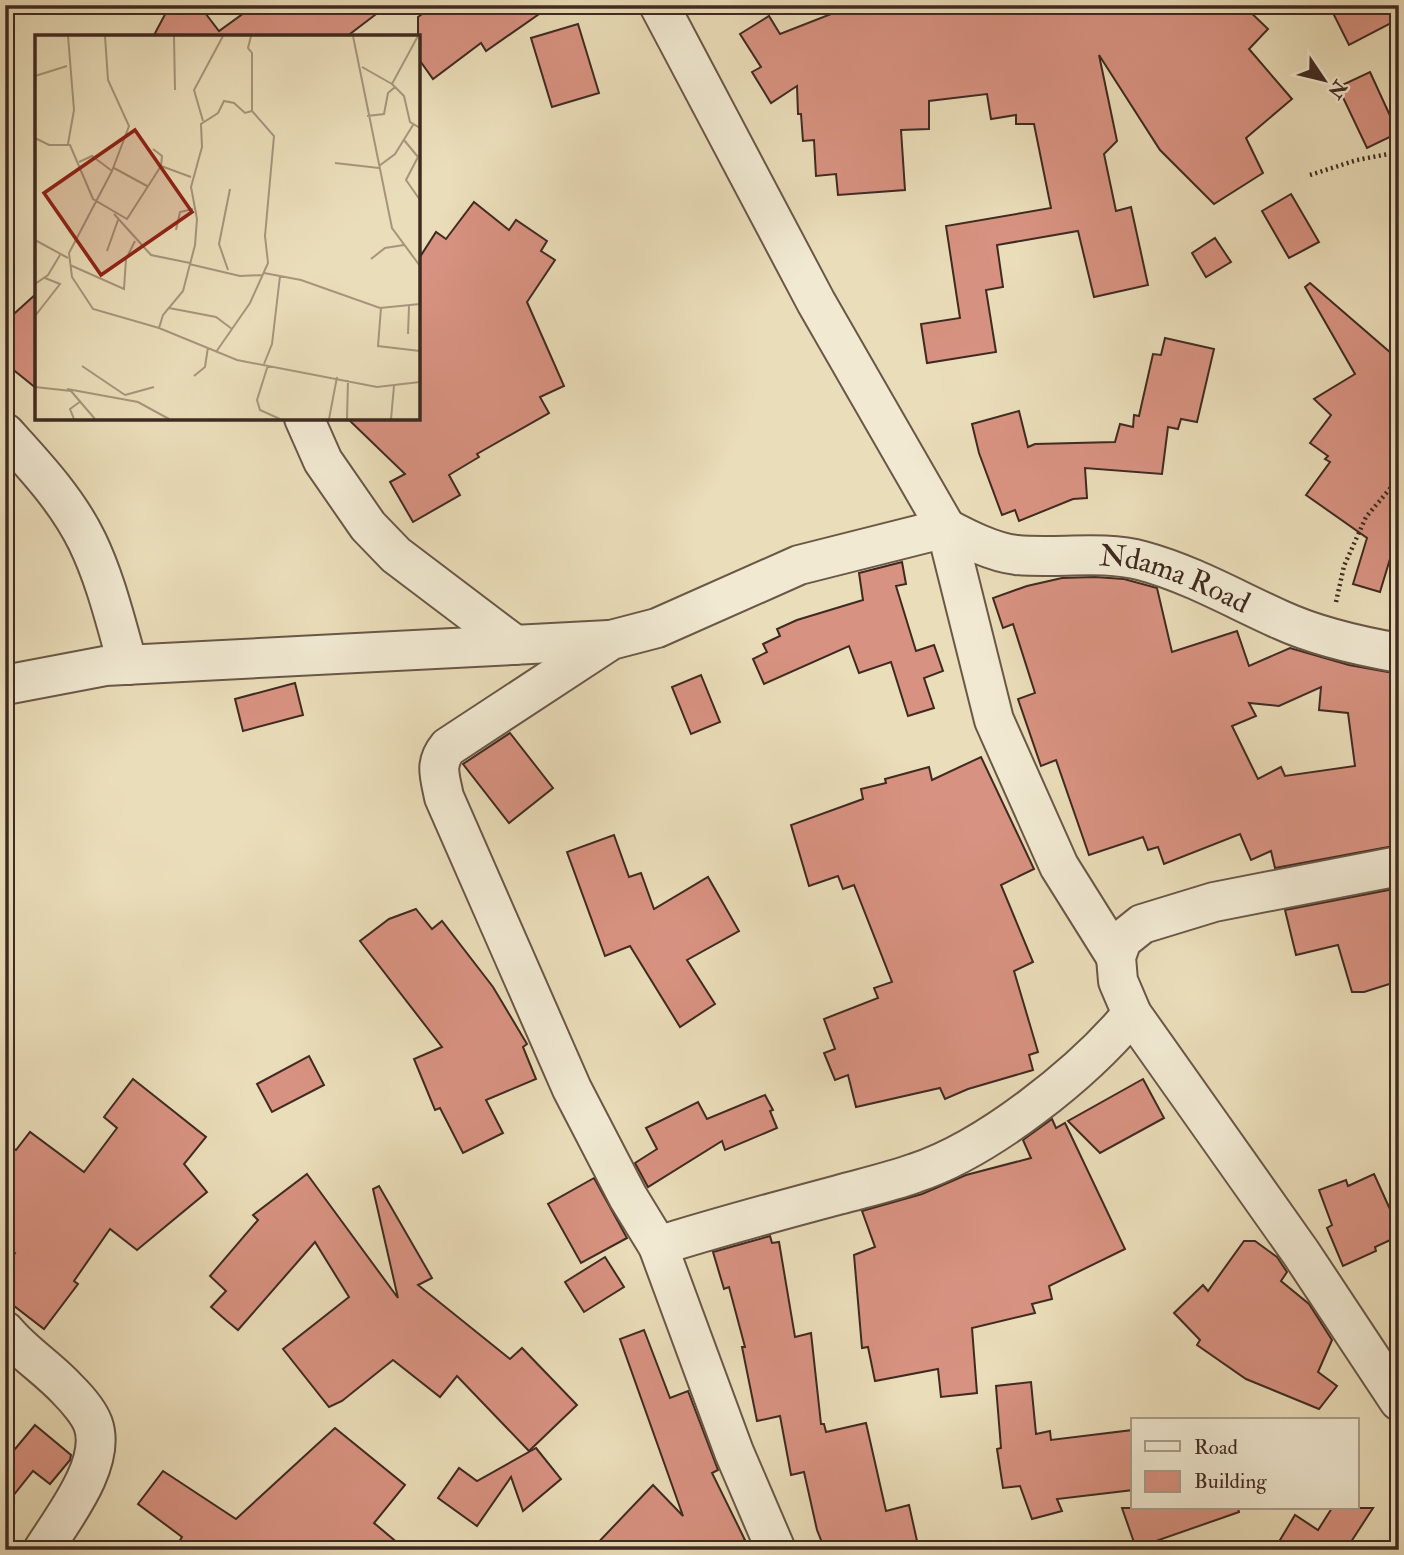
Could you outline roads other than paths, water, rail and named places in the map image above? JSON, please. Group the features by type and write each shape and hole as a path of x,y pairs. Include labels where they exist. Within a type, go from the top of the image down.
{"street":[{"path":"659,5 816,302 946,528 994,720 1059,866 1116,957"},
{"path":"305,420 323,461 368,526 396,555 514,645"},
{"path":"5,433 49,482 87,540 108,596 128,665"},
{"path":"5,685 105,666 611,640 657,628 799,565 946,528"},
{"name":"Ndama Road","path":"946,528 971,541 1013,555 1116,556 1142,561 1166,568 1284,622 1327,637 1399,653"},
{"path":"611,640 448,747 439,757 438,767 444,797 572,1089 628,1197 658,1246 734,1452 776,1550"},
{"path":"1399,866 1214,902 1142,925 1122,940 1116,957 1118,981 1132,1014 1301,1253 1399,1401"},
{"path":"658,1246 917,1173 977,1144 1023,1113 1073,1073 1132,1014"},
{"path":"5,1331 69,1390 93,1422 97,1441 94,1461 75,1499 43,1550"}]}
